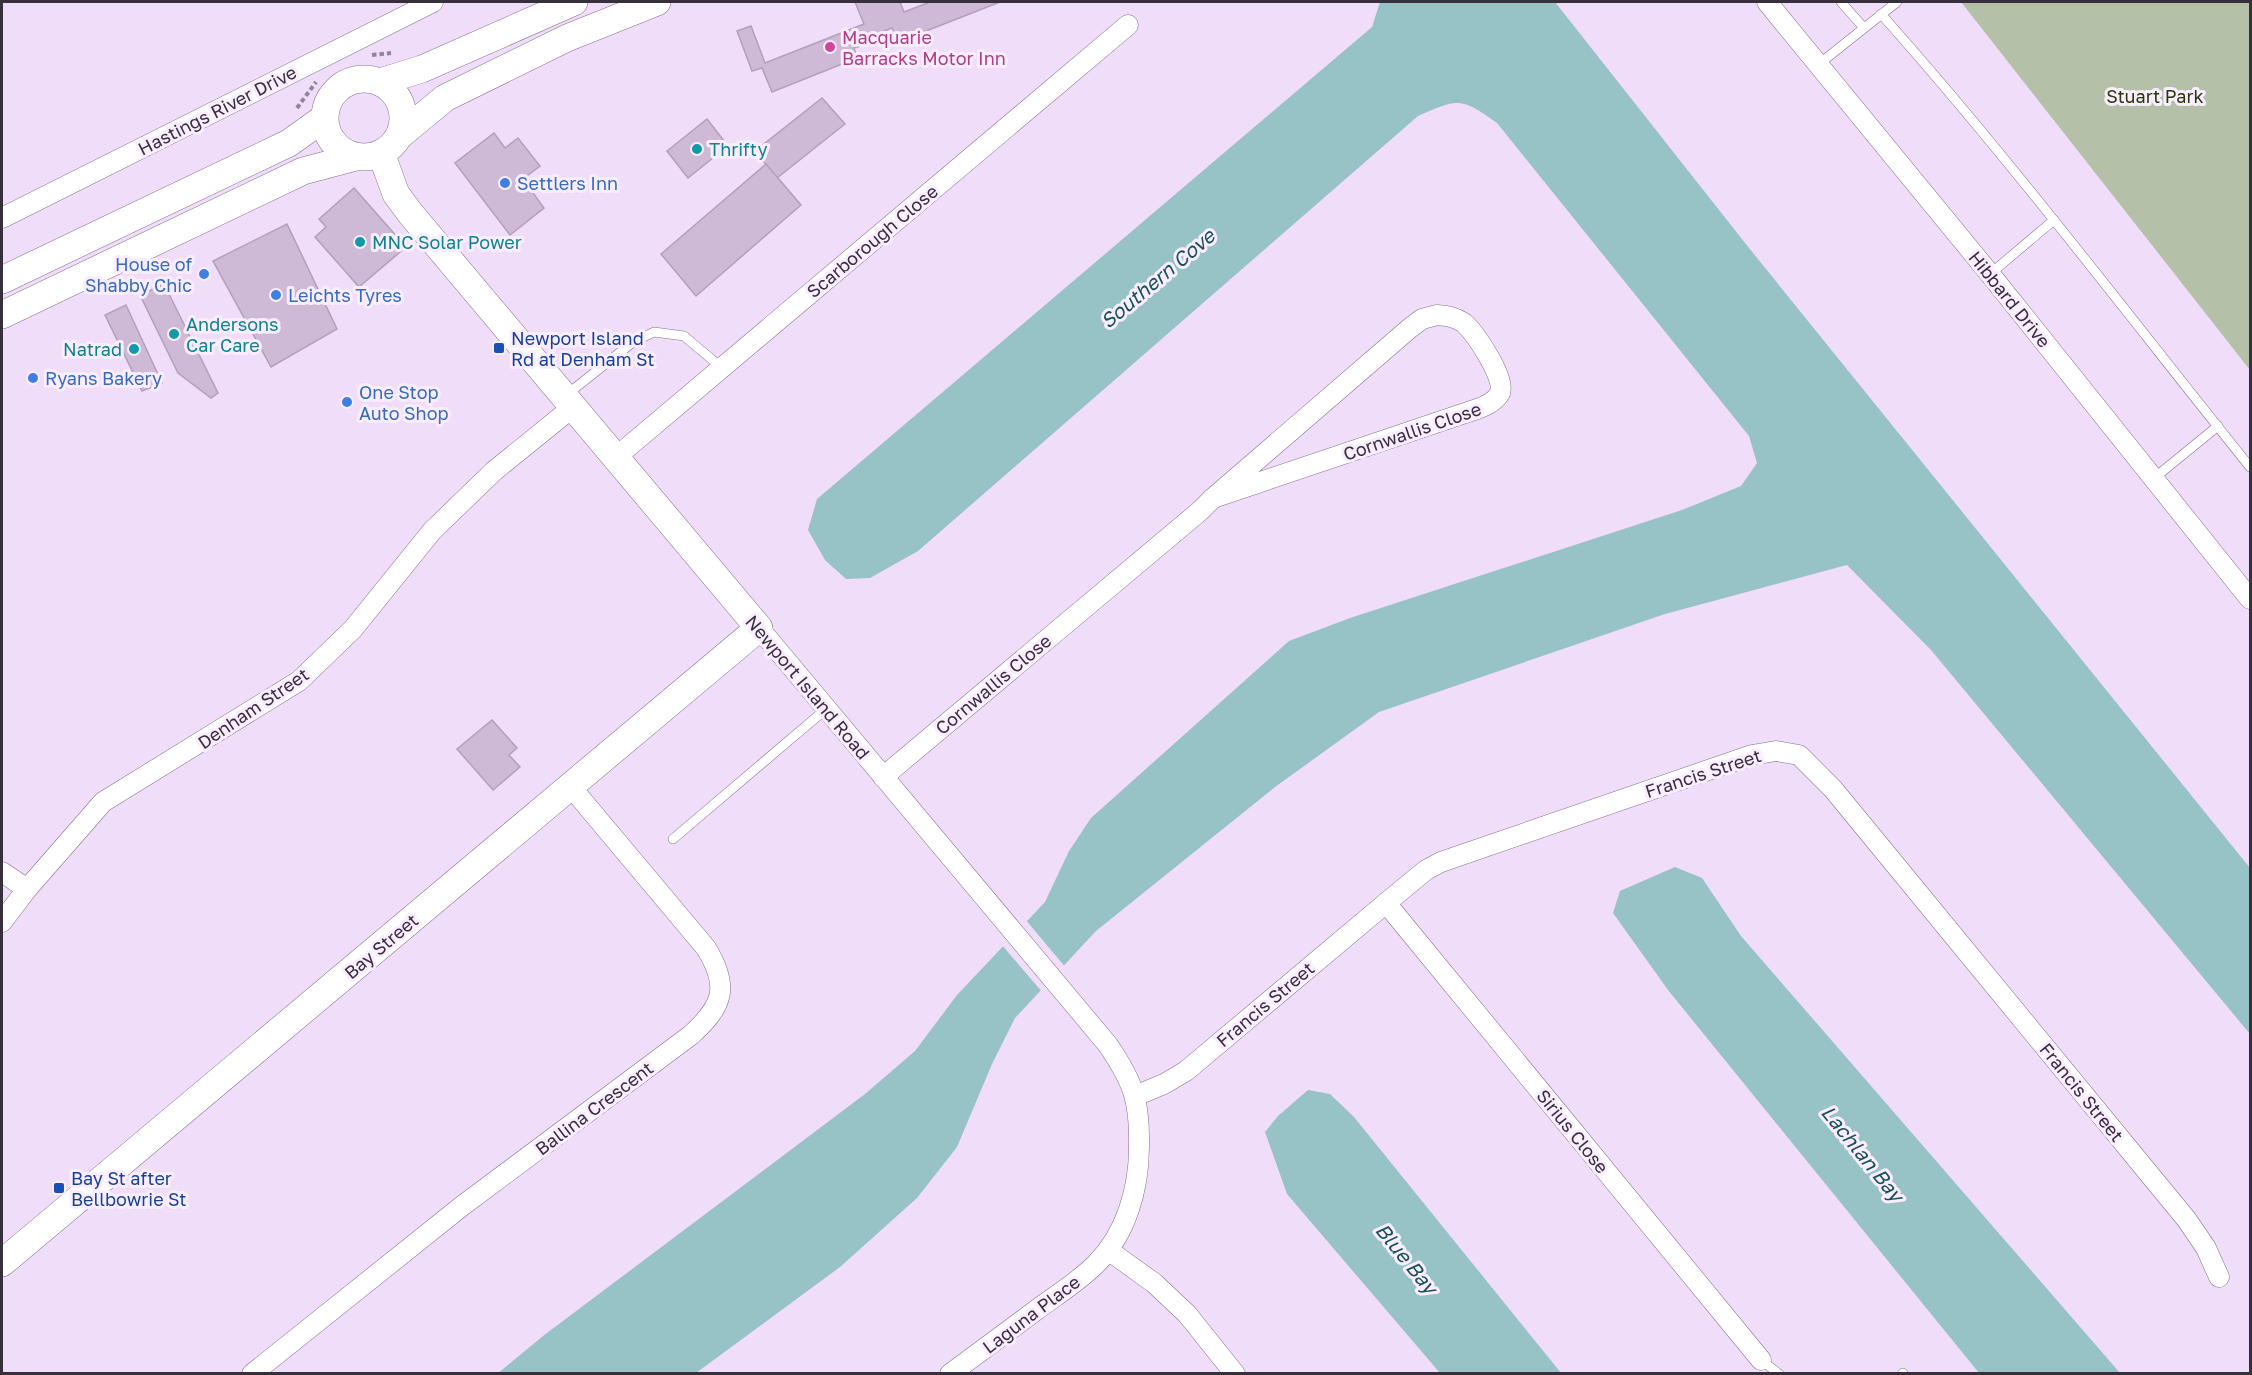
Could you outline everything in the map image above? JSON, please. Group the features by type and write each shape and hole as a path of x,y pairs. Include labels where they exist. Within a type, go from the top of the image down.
{"street":[{"name":"Hastings River Drive","path":"2,218 433,2"},
{"path":"380,82 422,69 574,2"},
{"path":"2,315 303,171 379,149 445,98 590,28 657,2"},
{"name":"Hibbard Drive","path":"1767,2 1990,274 2250,599"},
{"name":"Scarborough Close","path":"615,458 1128,25"},
{"path":"368,78 391,89 403,111 403,123 379,149 343,152 333,143 324,118 333,93 342,84 355,79 368,78"},
{"path":"2,280 289,143 324,118"},
{"name":"Newport Island Road","path":"379,149 396,194 410,213 1059,986 1108,1045 1126,1071 1135,1096 1139,1124 1139,1152 1134,1193 1123,1225 1108,1250"},
{"name":"Cornwallis Close","path":"883,777 1200,512 1213,498 1422,319 1437,315 1453,316 1466,325 1495,367 1501,380 1500,392 1490,403 1477,410 1213,498"},
{"name":"Denham Street","path":"2,922 27,889 104,802 299,681 353,629 432,531 569,402"},
{"name":"Bay Street","path":"2,1263 759,628"},
{"name":"Francis Street","path":"1135,1096 1164,1084 1186,1071 1426,870 1457,855 1752,755 1776,750 1799,755 1833,789 2187,1220 2206,1248 2219,1277"},
{"name":"Ballina Crescent","path":"252,1374 462,1206 691,1035 712,1012 721,988 720,975 711,956 571,787"},
{"path":"2,872 27,889"},
{"name":"Sirius Close","path":"1386,903 1761,1360"},
{"path":"1108,1250 1154,1283 1187,1314 1235,1374"},
{"name":"Laguna Place","path":"950,1374 1081,1277 1108,1250"}],"lane":[{"path":"1841,2 1864,28"},
{"path":"1819,64 1897,2"},
{"path":"1881,14 1942,83 2054,220 2250,467"},
{"path":"1990,274 2054,220"},
{"path":"569,402 633,342 654,332 684,336 722,368"},
{"path":"2153,479 2218,426"},
{"path":"673,838 826,709"},
{"path":"1761,1360 1779,1374"}],"green space":[{"name":"Stuart Park","path":"1961,2 2250,2 2250,370"}],"water":[{"name":"Southern Cove","path":"1380,2 1555,2 1749,248 2250,868 2250,1034 1931,650 1847,565 1665,614 1379,712 1275,787 1096,931 1015,1018 992,1064 957,1147 917,1198 840,1267 696,1373 497,1374 543,1336 865,1094 915,1051 957,995 1045,902 1069,851 1091,818 1289,641 1350,618 1682,510 1741,486 1757,463 1749,436 1497,123 1475,108 1451,103 1418,116 918,551 870,578 846,579 825,560 808,530 817,499 1372,27"},
{"name":"Lachlan Bay","path":"1675,867 1702,878 1741,936 2120,1373 1979,1373 1668,990 1613,913 1620,891"},
{"name":"Blue Bay","path":"1308,1090 1330,1094 1354,1117 1561,1373 1440,1373 1287,1194 1265,1132 1278,1116"}],"pier":[{"path":"1025,919 1066,968 1043,993 1001,944"}],"building":[{"name":"Macquarie Barracks Motor Inn","path":"855,2 900,2 904,12 930,2 1000,2 898,42 892,28 858,41 860,46 854,48 857,58 772,92 762,68 752,71 737,31 751,26 765,63 864,24"},
{"path":"822,98 845,124 777,178 755,151"},
{"name":"Thrifty","path":"707,119 728,146 688,178 667,151"},
{"path":"494,133 505,148 518,138 540,166 523,179 544,208 510,235 455,163"},
{"path":"766,164 801,205 696,296 661,254"},
{"name":"MNC Solar Power","path":"354,188 406,247 359,287 315,237 326,227 319,219"},
{"name":"Leichts Tyres","path":"287,224 337,329 271,367 213,261"},
{"name":"Andersons Car Care","path":"164,284 218,393 211,398 178,373 140,295"},
{"name":"Natrad","path":"126,305 162,383 142,391 105,315"},
{"path":"492,720 517,748 509,755 520,767 493,790 457,749"}],"place":[{"name":"Macquarie Barracks Motor Inn","path":"830,47"},
{"name":"Thrifty","path":"697,149"},
{"name":"Settlers Inn","path":"505,183"},
{"name":"MNC Solar Power","path":"360,242"},
{"name":"House of Shabby Chic","path":"204,274"},
{"name":"Leichts Tyres","path":"276,295"},
{"name":"Andersons Car Care","path":"174,334"},
{"name":"Newport Island Rd at Denham St","path":"499,348"},
{"name":"Natrad","path":"134,349"},
{"name":"Ryans Bakery","path":"33,378"},
{"name":"One Stop Auto Shop","path":"347,402"},
{"name":"Bay St after Bellbowrie St","path":"59,1188"}]}
